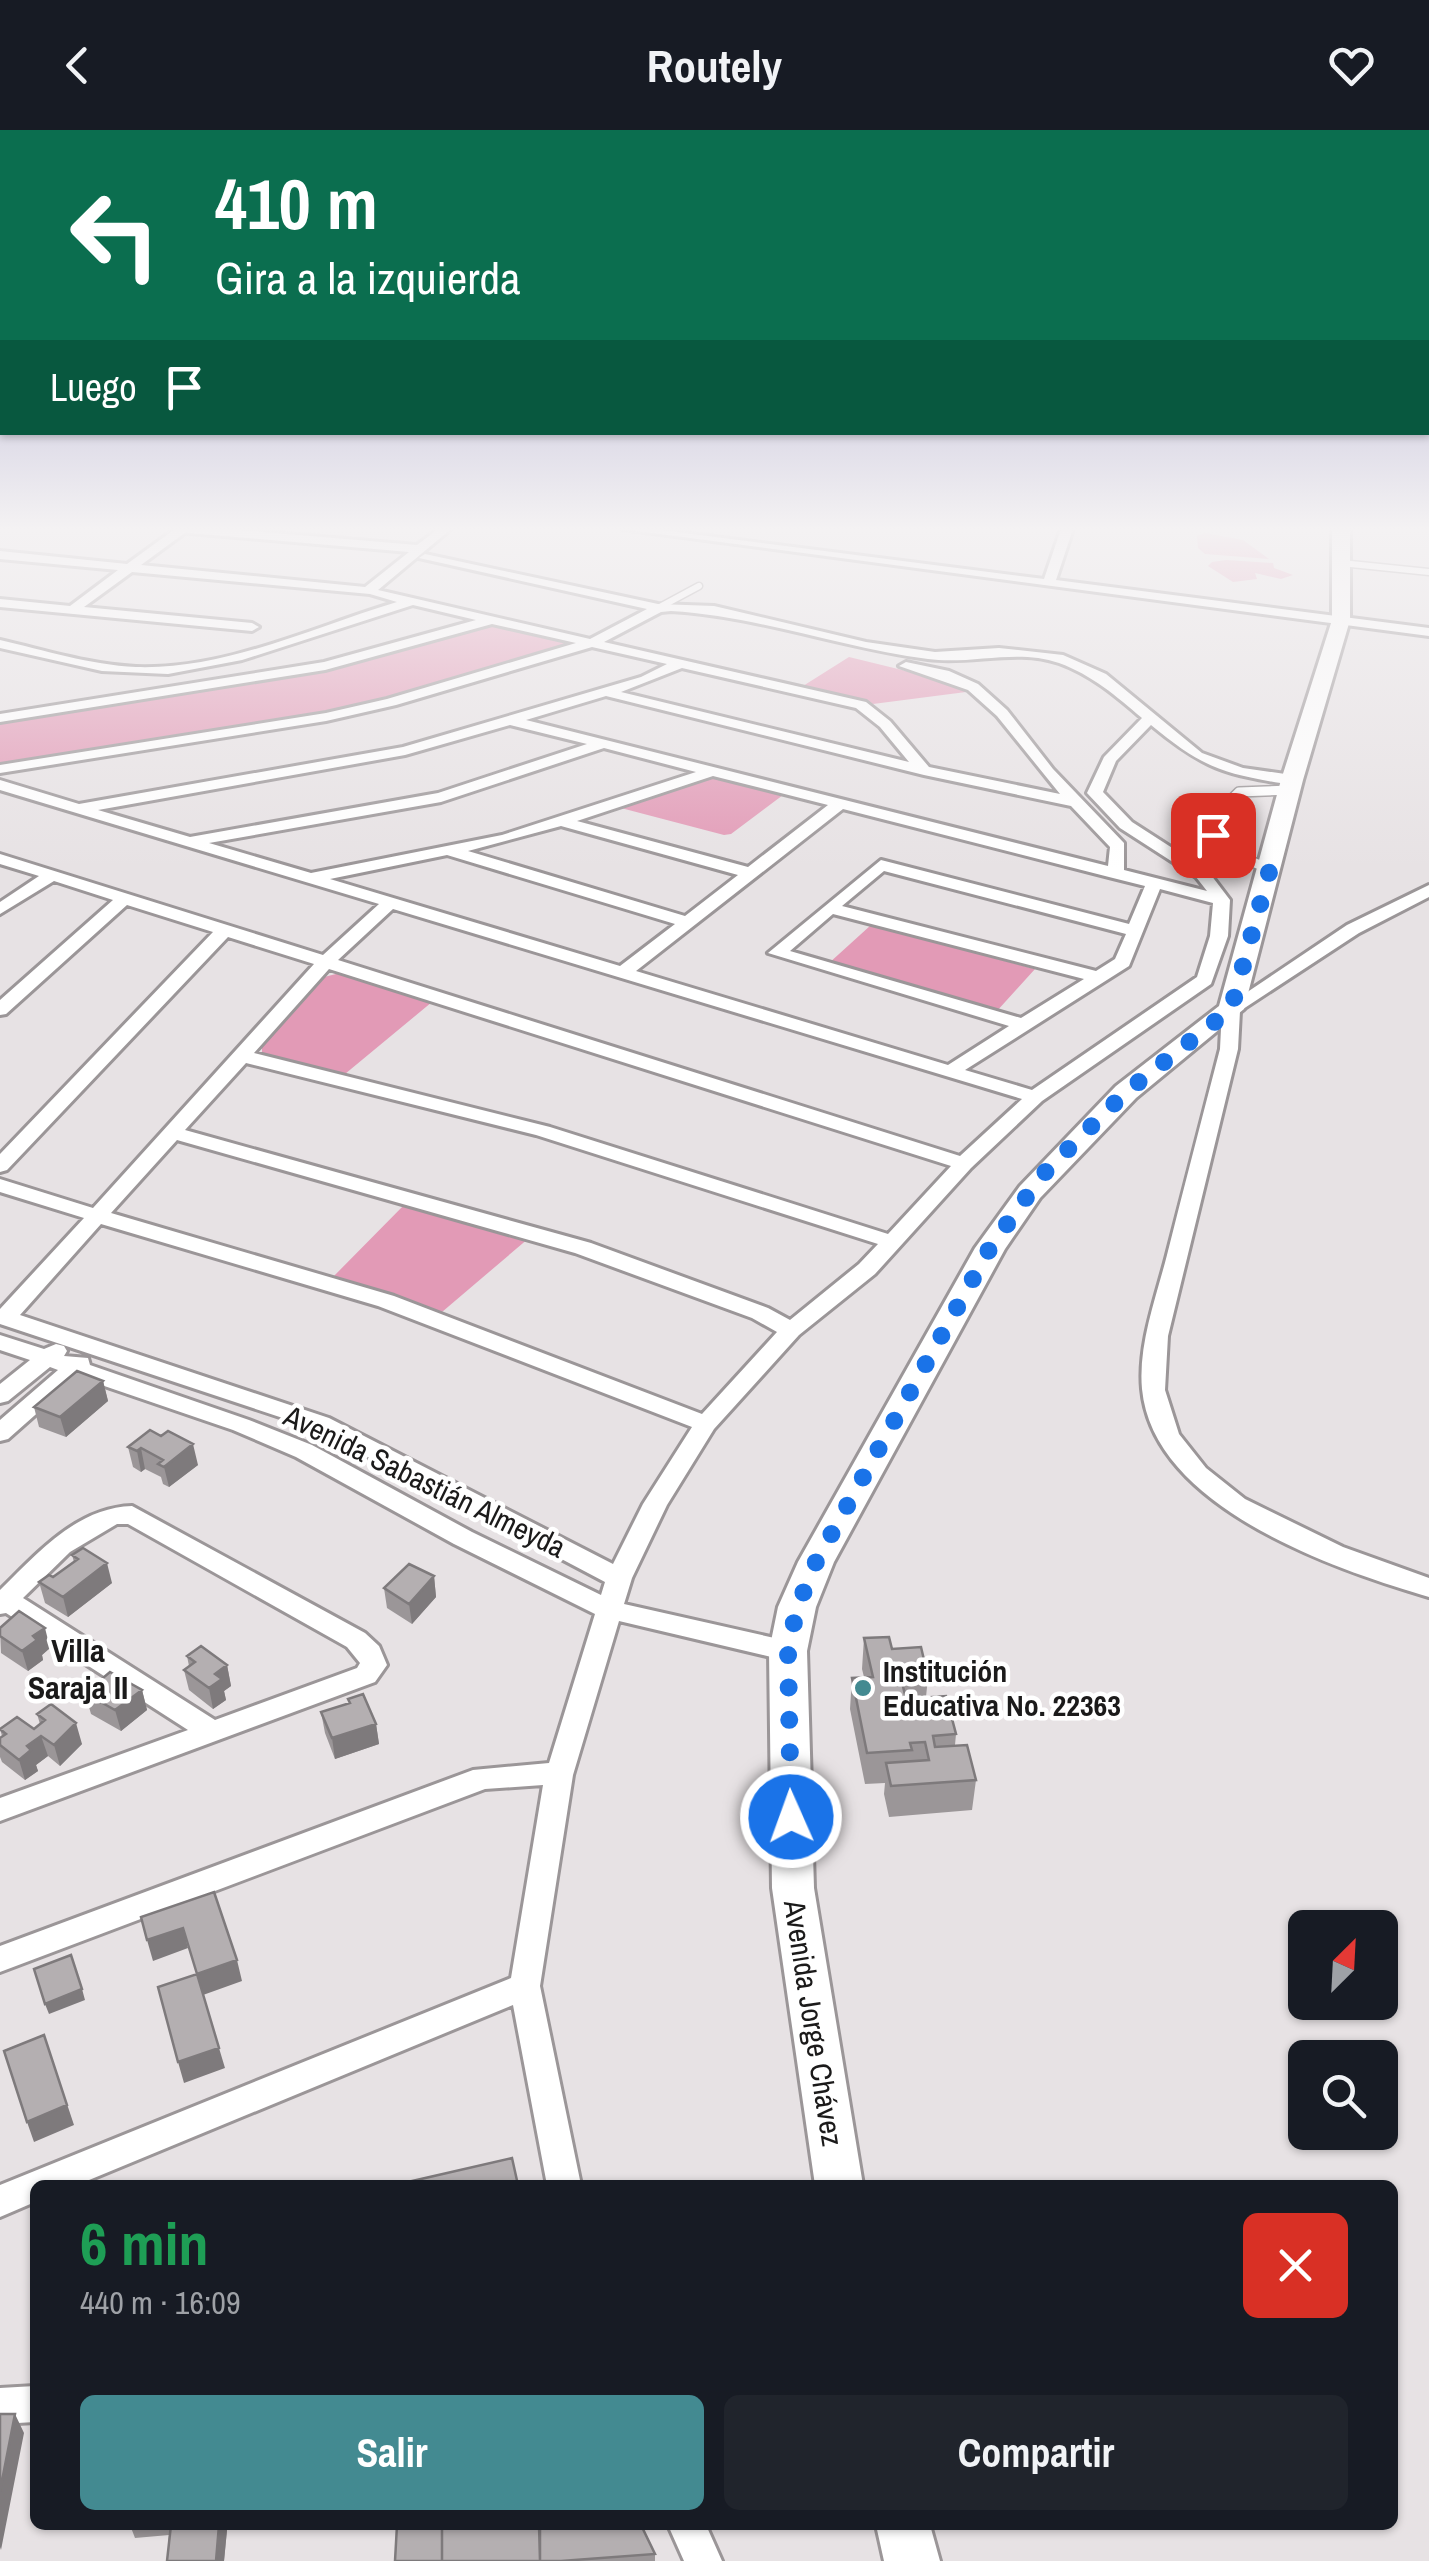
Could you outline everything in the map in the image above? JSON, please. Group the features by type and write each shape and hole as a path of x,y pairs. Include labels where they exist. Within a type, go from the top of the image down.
{"main road":[{"path":"1231,1009 1334,642"},
{"name":"Avenida Jorge Chávez","path":"838,2180 793,1888 788,1651 797,1608 816,1562 990,1248 1047,1170 1113,1105 1231,1009"},
{"path":"904,2530 912,2561"}],"street":[{"path":"0,644 102,666 162,671 279,642"},
{"path":"0,718 325,666 411,642"},
{"path":"0,769 326,717 391,702 592,642"},
{"path":"596,642 860,705 909,750 924,770"},
{"path":"810,642 944,674 973,688 1002,713 1118,846 1115,874"},
{"path":"851,642 935,656 999,652 1058,658 1101,677 1197,756 1291,785"},
{"path":"72,810 405,750 646,680 681,663"},
{"path":"162,671 184,688"},
{"path":"605,692 924,770 1076,802"},
{"path":"0,700 49,710"},
{"path":"563,2180 525,1986 559,1775 619,1578 655,1504 706,1424 790,1330 854,1280 964,1164 1035,1097 1205,980 1219,936 1222,900 1202,874 1126,825 1095,793 1098,777 1127,737 1152,717"},
{"path":"509,720 1222,900"},
{"path":"185,842 442,796 600,745"},
{"path":"877,758 909,750"},
{"path":"312,878 450,852 564,822 708,773"},
{"path":"0,785 72,810 954,1069 1035,1097"},
{"path":"624,972 838,805"},
{"path":"564,822 750,873"},
{"path":"450,852 688,923"},
{"path":"0,860 964,1164"},
{"path":"1024,1025 776,953 881,865 1135,931"},
{"path":"0,909 52,875"},
{"path":"954,1069 1123,962 1154,884"},
{"path":"1429,890 1353,929 1231,1009 1229,1050 1151,1362 1153,1406 1161,1428 1196,1473 1230,1500 1312,1543 1429,1588"},
{"path":"0,1010 125,898"},
{"path":"2,1317 326,962 390,903"},
{"path":"830,908 1102,978"},
{"path":"0,1166 225,930"},
{"path":"242,1056 543,1131 892,1242"},
{"path":"171,1132 582,1248 760,1314 790,1330"},
{"path":"0,1185 386,1301 706,1424"},
{"name":"Avenida Sabastián Almeyda","path":"2,1317 322,1424 619,1578"},
{"path":"0,1396 70,1339"},
{"name":"Avenida Sabastián Almeyda","path":"0,1342 304,1451 463,1538 610,1610 788,1651"},
{"path":"0,1433 98,1348"},
{"path":"4,1804 213,1732 366,1676 374,1664 370,1653 339,1630 132,1515 117,1512 87,1526 3,1602 213,1732"},
{"path":"0,1960 483,1778 559,1775"},
{"path":"52,2180 525,1986"},
{"path":"0,2201 30,2189"},
{"path":"0,2406 30,2404"},
{"path":"689,2530 704,2561"}],"lane":[{"path":"1270,869 1230,853 1217,844 1213,835 1228,798 1236,792 1291,785"}],"shaded area":[{"path":"419,642 573,644 365,705 0,765 0,721 310,672"},
{"path":"849,657 943,680 966,692 873,704 803,686"},
{"path":"706,778 783,795 731,834 724,835 621,808"},
{"path":"871,925 1035,969 996,1012 828,964"},
{"path":"340,973 432,1002 345,1074 262,1053 262,1046 324,977"},
{"path":"406,1203 529,1238 442,1312 333,1277"}],"building":[{"path":"77,1371 103,1381 60,1417 34,1407"},
{"path":"150,1430 161,1436 168,1431 193,1444 164,1467 158,1464 163,1460 141,1448 137,1451 128,1447"},
{"path":"83,1548 107,1563 63,1597 39,1582 78,1559 72,1555"},
{"path":"409,1564 434,1576 409,1604 384,1588"},
{"path":"19,1611 45,1628 22,1651 0,1636 0,1628"},
{"path":"889,1637 892,1649 921,1647 928,1677 901,1678 906,1699 946,1696 956,1734 933,1736 935,1747 967,1745 976,1780 891,1786 886,1763 929,1760 925,1742 910,1743 912,1750 867,1753 852,1678 873,1677 864,1638"},
{"path":"201,1646 227,1665 215,1674 222,1679 209,1688 184,1670 195,1662 187,1656"},
{"path":"110,1672 142,1690 115,1710 85,1693"},
{"path":"363,1694 376,1724 332,1738 321,1712 350,1703 348,1699"},
{"path":"51,1704 76,1723 54,1745 41,1736 27,1746 31,1750 19,1760 0,1745 0,1738 6,1734 0,1729 17,1717 34,1729 45,1720 37,1714"},
{"path":"214,1892 237,1960 197,1974 183,1928 147,1940 141,1917"},
{"path":"71,1955 82,1989 45,2004 34,1969"},
{"path":"197,1974 219,2048 178,2062 158,1987"},
{"path":"44,2035 67,2105 27,2122 4,2051"},
{"path":"512,2158 517,2180 417,2180"},
{"path":"0,2414 15,2414 0,2491"},
{"path":"170,2530 219,2530 216,2561 167,2561"},
{"path":"397,2530 442,2530 442,2561 395,2561"},
{"path":"442,2530 539,2530 540,2561 442,2561"},
{"path":"540,2530 643,2530 655,2554 561,2561 540,2561"}],"place":[{"name":"Institución Educativa No. 22363","path":"863,1688"}],"district":[{"name":"Villa Saraja II","path":"78,1668"}],"route":[{"path":"791,1817 786,1675 797,1608 816,1562 886,1430 990,1248 1047,1170 1126,1092 1231,1009 1270,869 1230,853 1217,844 1213,835"}]}
